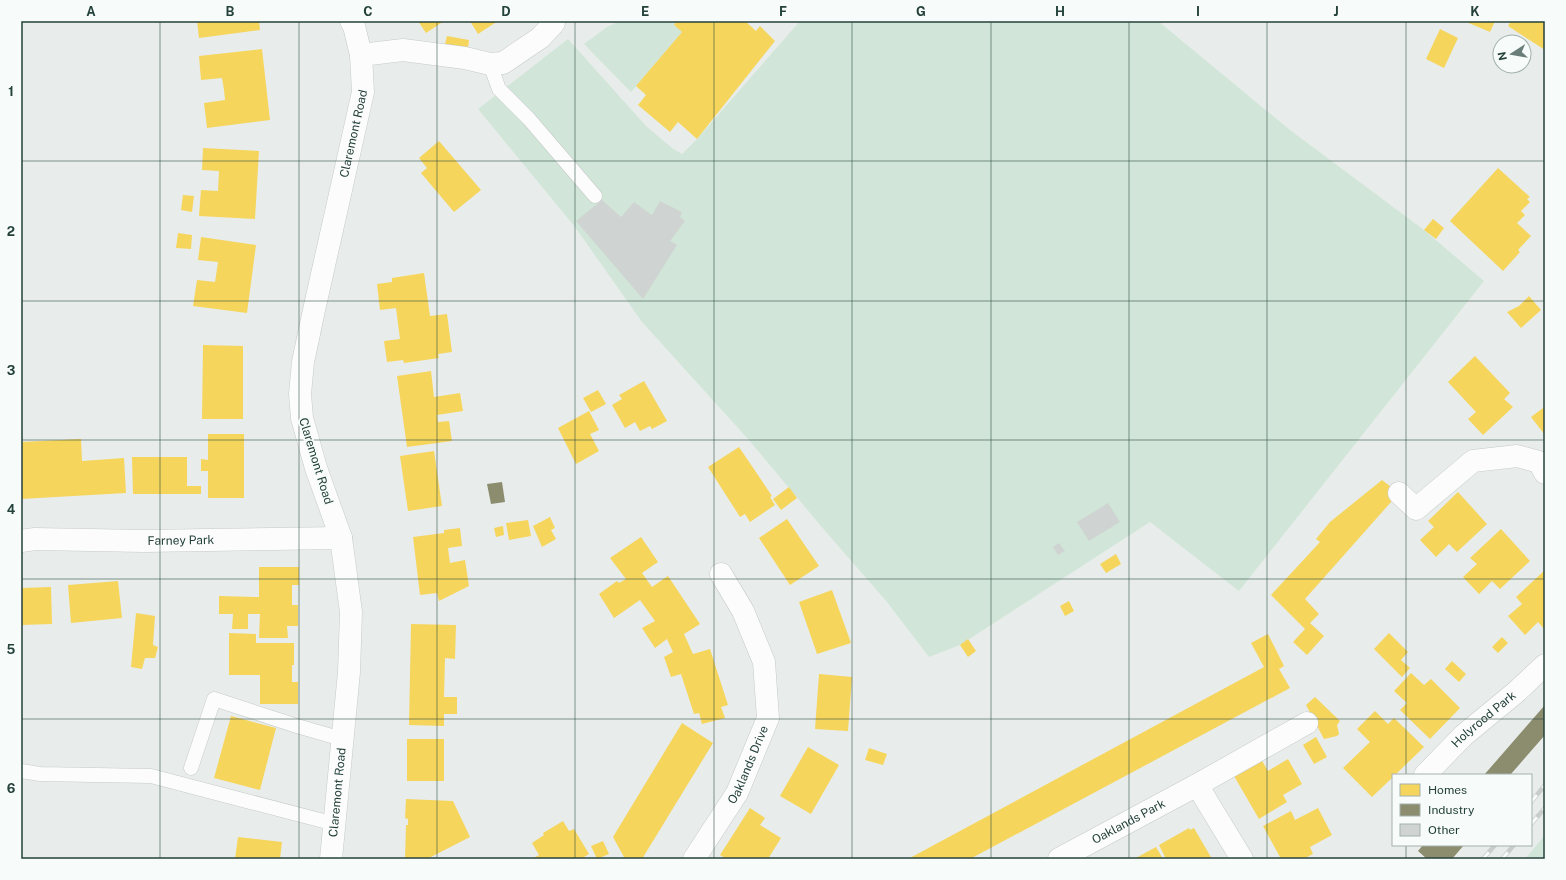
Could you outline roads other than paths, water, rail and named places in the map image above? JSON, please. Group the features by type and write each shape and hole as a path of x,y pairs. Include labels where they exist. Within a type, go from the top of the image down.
{"street":[{"name":"Claremont Road","path":"331,859 349,672 351,612 341,538 316,468 302,418 300,394 303,362 312,317 363,92 361,55 354,26 351,21"},
{"path":"361,55 403,50 465,58 490,64 503,64 540,38 555,22"},
{"path":"1399,494 1416,509 1473,462 1516,456 1539,462 1545,473"},
{"name":"Farney Park","path":"21,541 35,539 144,541 341,538"},
{"name":"Oaklands Drive","path":"694,859 737,792 768,718 764,662 743,611 721,574"},
{"name":"Holyrood Park","path":"1426,774 1464,735 1515,693 1545,665"},
{"name":"Oaklands Park","path":"1060,859 1197,785 1307,723"},
{"path":"1197,785 1242,859"}],"lane":[{"path":"490,64 499,88 529,119 595,196"},
{"path":"191,768 214,699 342,739"},
{"path":"21,771 40,774 151,776 335,824"}],"railway":[{"path":"1532,801 1545,785"},
{"path":"1532,823 1545,808"},
{"path":"1483,859 1494,846"},
{"path":"1502,859 1513,846"}]}
